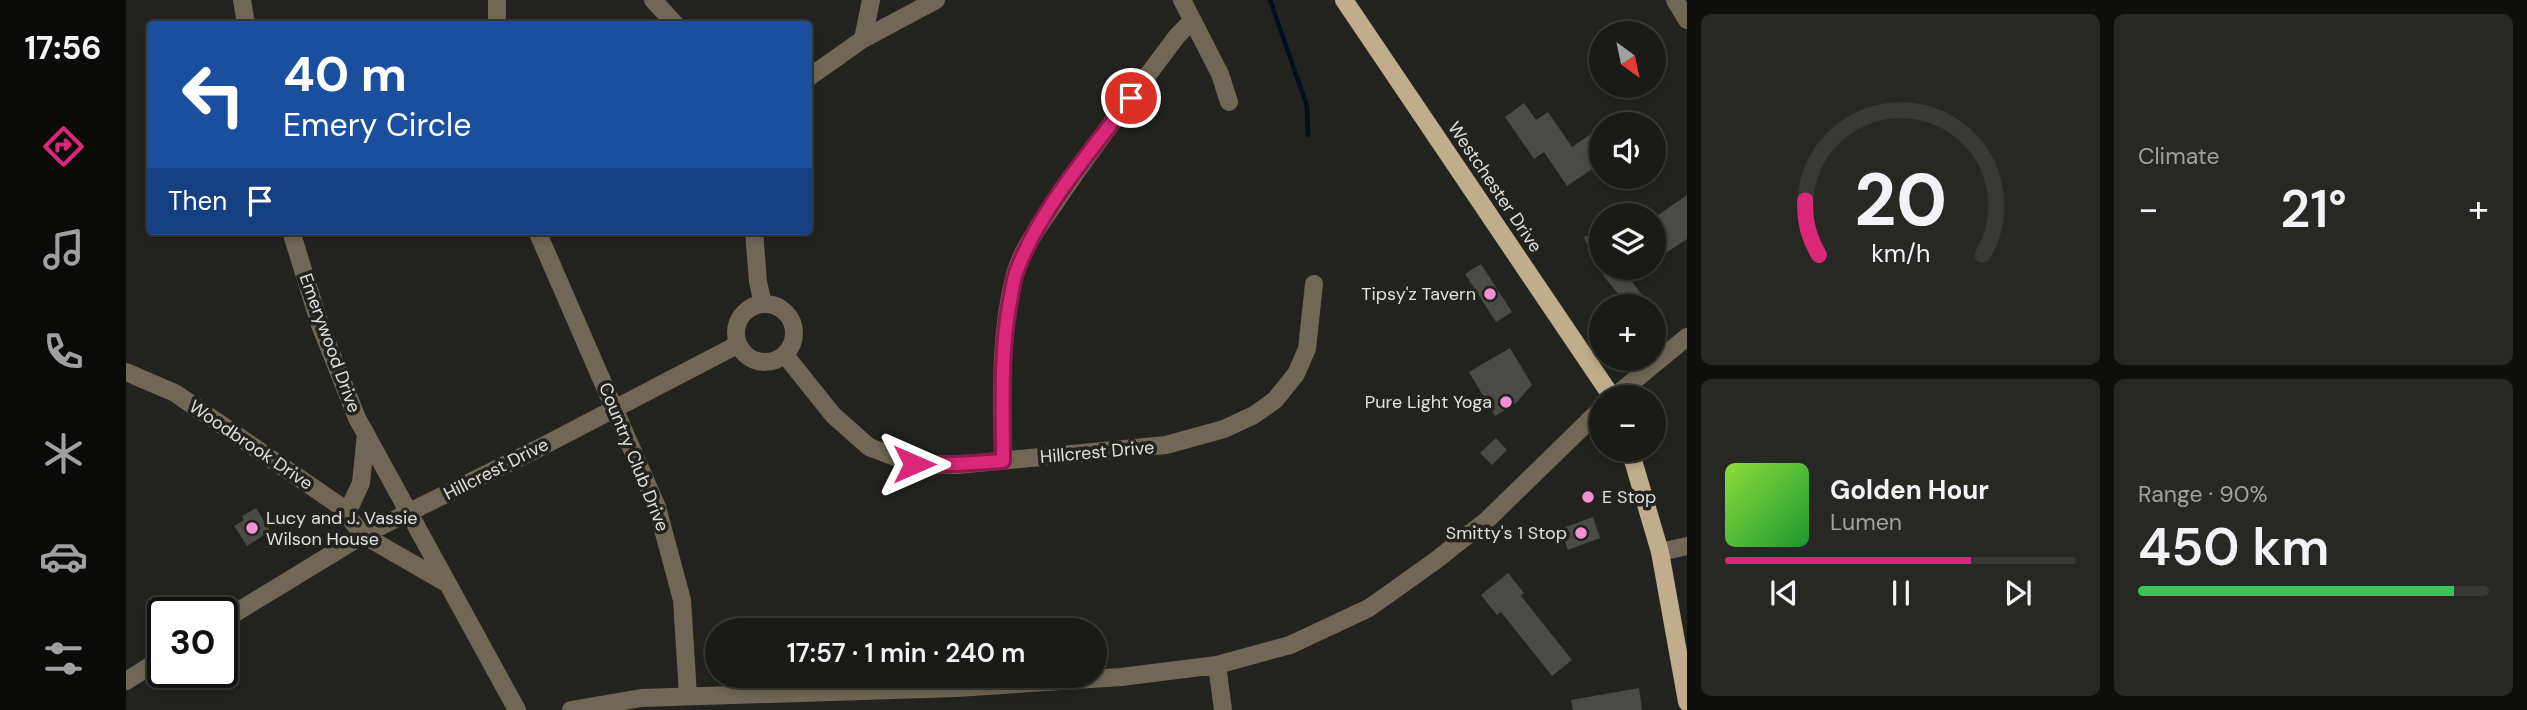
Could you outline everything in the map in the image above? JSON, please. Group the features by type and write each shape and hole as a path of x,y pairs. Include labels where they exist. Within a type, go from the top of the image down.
{"main road":[{"name":"Westchester Drive","path":"1344,0 1605,385"},
{"path":"1634,462 1660,552 1687,702"}],"street":[{"path":"242,0 246,21"},
{"path":"497,0 497,21"},
{"path":"653,0 672,21"},
{"path":"863,39 871,0"},
{"path":"812,75 863,39 936,0"},
{"path":"1182,0 1220,74 1229,102"},
{"path":"1675,0 1687,20"},
{"path":"1003,461 1002,396 1006,321 1015,273 1031,238 1070,180 1177,36 1192,21"},
{"name":"Emerywood Drive","path":"292,235 320,325 366,434 517,710"},
{"name":"Country Club Drive","path":"539,235 657,507 682,600 688,695"},
{"path":"754,235 758,282 763,304"},
{"name":"Hillcrest Drive","path":"785,355 833,415 869,447 914,464 1003,461 1166,445 1224,429 1254,415 1275,400 1296,374 1307,349 1314,284"},
{"path":"763,304 782,309 794,326 794,337 785,355 768,363 750,359 737,345 735,336 739,318 754,306 763,304"},
{"path":"1628,385 1687,337"},
{"name":"Hillcrest Drive","path":"238,611 363,535 737,345"},
{"name":"Woodbrook Drive","path":"126,372 175,393 328,497 347,513 363,535"},
{"path":"126,385 146,381"},
{"path":"572,710 641,698 688,695 957,688 1121,677 1216,665 1290,645 1369,608 1487,520 1589,421"},
{"path":"347,513 361,484 365,466 366,434"},
{"path":"363,535 448,584"},
{"path":"1660,552 1687,546"},
{"path":"1216,665 1223,710"},
{"path":"126,681 147,668"}],"building":[{"path":"1524,103 1536,120 1548,112 1572,147 1589,135 1589,171 1567,186 1544,152 1534,159 1505,117"},
{"path":"1687,195 1687,239 1666,253 1666,210"},
{"path":"1589,235 1589,248 1584,237"},
{"path":"1481,264 1512,312 1496,322 1465,274"},
{"path":"1607,280 1631,280 1641,294 1618,294"},
{"path":"1510,348 1532,385 1516,403 1495,416 1469,372"},
{"path":"1496,438 1507,450 1492,465 1480,453"},
{"name":"Lucy and J. Vassie Wilson House","path":"256,508 270,531 247,546 234,526 244,520 242,516"},
{"path":"1593,517 1600,538 1568,550 1560,529"},
{"path":"1508,573 1524,593 1521,596 1572,660 1552,676 1501,612 1497,615 1481,595"},
{"path":"1639,688 1642,710 1573,710 1571,700"}],"waterway":[{"path":"1270,0 1307,106 1308,135"}],"place":[{"name":"Tipsy'z Tavern","path":"1490,294"},
{"name":"Pure Light Yoga","path":"1506,402"},
{"name":"E Stop","path":"1588,497"},
{"name":"Lucy and J. Vassie Wilson House","path":"252,528"},
{"name":"Smitty's 1 Stop","path":"1581,533"}],"route":[{"path":"914,464 1003,461 1002,396 1006,321 1015,273 1031,238 1131,98"}]}
